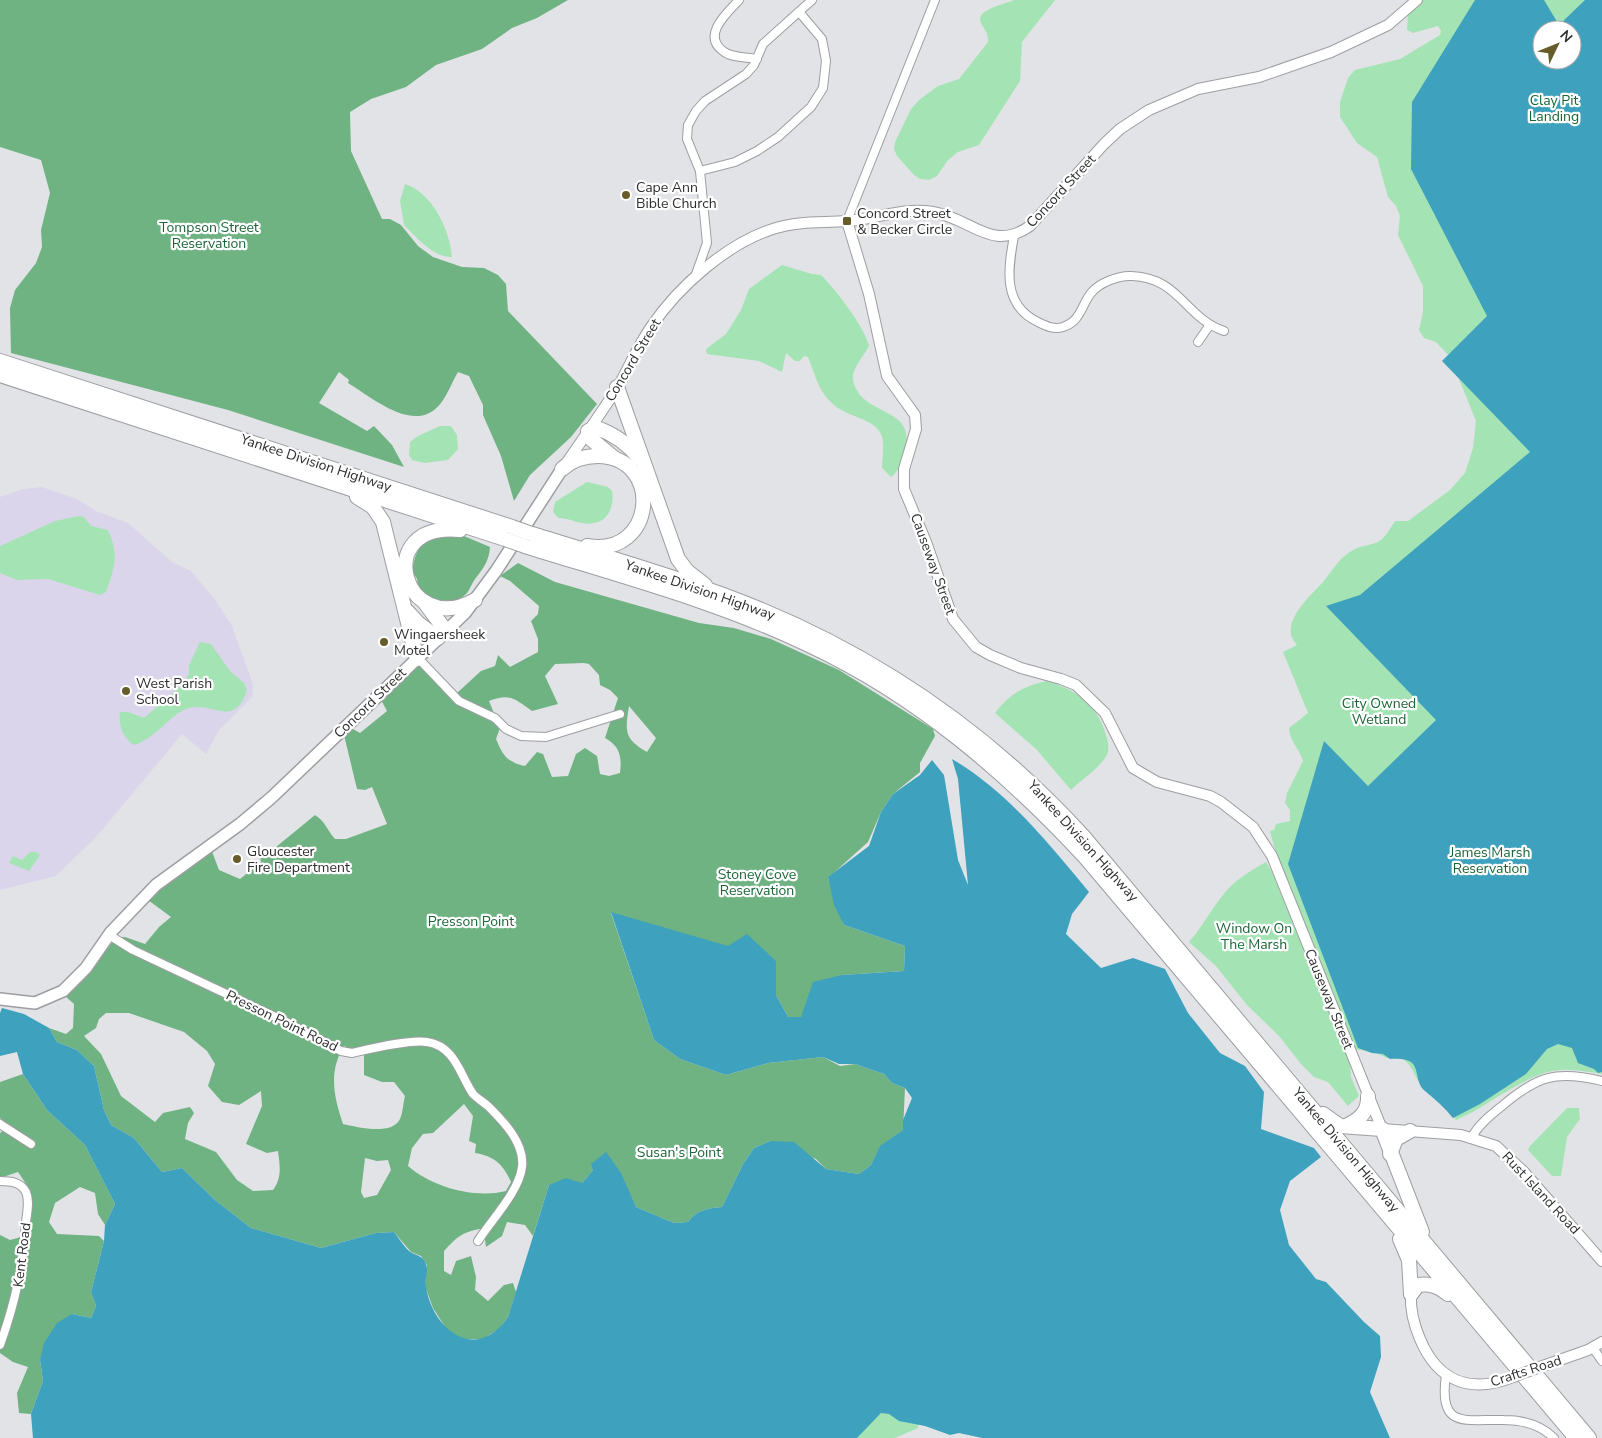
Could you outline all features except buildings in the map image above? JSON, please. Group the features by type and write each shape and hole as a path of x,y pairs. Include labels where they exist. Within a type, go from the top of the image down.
{"highway":[{"name":"Yankee Division Highway","path":"0,361 507,535"},
{"name":"Yankee Division Highway","path":"0,375 261,459 507,535 708,590 784,619 848,650 892,676 960,723 1014,767 1083,836 1589,1438"},
{"path":"617,388 675,553 687,571 706,585 784,619"},
{"path":"529,540 600,547 616,544 631,534 643,514 644,495 636,475 591,439 588,431 597,428 615,436 634,451 642,461"},
{"path":"562,469 570,463 587,457 605,456 616,459"},
{"path":"261,459 352,494 376,509 387,533 417,658"},
{"path":"442,634 424,603 410,587 406,571 408,553 419,537 432,530 444,529 507,535"},
{"name":"Yankee Division Highway","path":"529,540 720,608 812,646 870,678 945,727 1026,795 1073,844 1576,1438"},
{"path":"424,603 436,608 455,609 475,600"},
{"path":"405,606 418,623 442,634"},
{"path":"1252,1038 1329,1120 1346,1126 1382,1129 1420,1229 1476,1305"},
{"path":"1346,1126 1362,1115 1368,1105 1368,1096"},
{"path":"1390,1154 1396,1139 1410,1131"},
{"path":"1333,1151 1405,1246 1410,1266 1411,1294"},
{"path":"1411,1294 1420,1284 1433,1285 1439,1288 1454,1300 1509,1359"}],"main road":[{"name":"Concord Street","path":"0,999 35,1004 55,996 73,982 86,968 109,935 156,885 240,824 271,798 475,600 562,469"}],"street":[{"path":"739,0 718,23 715,31 716,42 723,52 757,59"},
{"path":"694,279 706,243 700,171 687,139 686,131 692,118 705,101 746,74 757,59 763,44 800,13 812,0"},
{"path":"847,221 935,0"},
{"name":"Concord Street","path":"562,469 617,388 650,329 667,304 711,263 752,237 791,225 847,221 917,210 948,216 994,236 1014,236 1030,226 1120,129 1149,110 1198,89 1259,77 1331,52 1388,25 1417,0"},
{"path":"700,171 735,162 757,151 778,137 812,107 823,88 826,60 822,39 800,13"},
{"name":"Causeway Street","path":"847,221 872,309 887,376 916,415 916,429 904,469 904,489 926,542 949,612 962,632 976,647 1014,666 1076,685 1105,712 1133,768 1157,782 1210,796 1254,827 1272,856 1382,1129"},
{"path":"1014,236 1009,261 1011,294 1018,309 1031,319 1049,328 1062,328 1074,321 1082,312 1091,293 1105,283 1130,276 1150,279 1167,286 1182,298 1198,318 1209,326 1224,331"},
{"path":"1198,342 1209,326"},
{"path":"417,658 460,701 495,718 506,729 521,736 546,737 620,714"},
{"name":"Presson Point Road","path":"109,935 133,950 286,1022 341,1051 352,1052 428,1042 449,1054 459,1064 474,1094 498,1116 512,1134 523,1157 519,1178 491,1224 478,1241"},
{"path":"1472,1137 1480,1126 1498,1110 1537,1081 1568,1074 1602,1081"},
{"path":"0,1124 32,1144"},
{"name":"Rust Island Road","path":"1382,1129 1472,1137 1496,1146 1515,1162 1602,1261"},
{"name":"Kent Road","path":"0,1181 13,1181 21,1185 28,1198 23,1265 17,1295 0,1345"},
{"name":"Crafts Road","path":"1411,1294 1414,1322 1429,1358 1446,1375 1474,1385 1495,1384 1593,1348"},
{"path":"1602,1342 1593,1348 1602,1361"},
{"path":"1446,1375 1445,1402 1459,1420 1524,1422 1542,1428 1554,1438"}],"shaded area":[{"name":"West Parish School","path":"42,487 77,499 96,511 128,523 172,562 191,571 215,600 231,624 253,684 252,697 219,730 206,754 182,734 96,837 56,876 0,890 0,497 23,489"}],"green space":[{"name":"Tompson Street Reservation","path":"0,0 568,0 537,18 512,28 482,49 436,65 406,87 371,99 350,112 351,151 382,219 390,219 401,225 418,246 433,257 462,267 484,268 498,275 506,284 508,311 597,404 571,437 530,475 514,501 501,456 483,415 483,405 469,376 458,372 441,403 431,412 419,416 407,415 382,405 348,383 349,380 339,372 319,403 367,431 374,426 392,445 404,467 228,410 11,353 10,308 15,290 36,263 42,247 41,230 50,193 41,160 0,147"},
{"path":"1014,0 1055,0 1022,42 1020,81 979,145 958,152 948,160 937,176 929,180 920,179 897,156 894,149 895,142 911,109 919,100 938,86 959,79 988,42 987,34 981,23 980,18 982,14"},
{"path":"1418,0 1602,0 1602,1074 1570,1070 1547,1072 1521,1083 1456,1120 1422,1086 1403,1059 1397,1055 1387,1058 1374,1052 1354,1049 1276,854 1270,831 1274,830 1276,824 1290,821 1290,810 1285,803 1287,793 1303,761 1291,737 1289,728 1308,713 1283,652 1297,645 1292,637 1293,620 1304,603 1345,555 1355,549 1381,540 1395,521 1408,521 1450,490 1465,473 1473,448 1476,421 1450,357 1436,342 1424,338 1419,330 1423,312 1423,286 1398,235 1400,216 1396,206 1388,197 1377,157 1357,143 1340,117 1340,102 1348,78 1355,70 1400,59 1440,35 1441,31 1438,26 1413,33 1407,30 1408,13"},
{"path":"405,184 415,189 432,204 444,225 452,257 432,250 404,225 400,201"},
{"path":"782,265 821,275 862,329 869,346 854,371 853,380 858,392 867,401 897,419 904,427 907,438 901,464 891,477 882,468 883,442 881,434 872,424 845,412 828,399 818,382 808,357 804,356 800,361 795,361 786,353 782,372 759,361 707,354 706,349 726,334 741,310 749,289"},
{"path":"440,426 451,426 457,435 458,449 448,460 425,463 412,460 409,455 410,442 418,436"},
{"path":"587,482 608,487 612,491 612,505 606,516 596,523 589,524 558,518 553,512 555,502"},
{"path":"79,516 84,517 91,526 108,530 115,554 112,575 106,592 100,595 48,579 17,580 0,573 0,546 55,521"},
{"path":"446,532 464,536 490,547 481,572 467,593 456,600 450,601 443,601 419,591 417,579 412,571 416,555 422,546 431,539"},
{"path":"518,563 555,582 699,623 734,628 771,639 839,670 933,729 935,736 920,763 920,772 893,794 881,812 868,842 828,878 844,925 905,946 904,971 842,975 801,1017 788,1017 776,995 776,961 611,913 654,1040 680,1059 726,1075 768,1063 823,1057 840,1066 855,1064 884,1074 892,1083 905,1088 903,1130 880,1147 871,1165 859,1174 826,1169 816,1159 770,1141 754,1148 743,1164 722,1207 699,1212 688,1222 674,1223 636,1207 629,1193 593,1170 582,1183 549,1185 533,1236 525,1225 507,1222 502,1236 486,1247 484,1232 480,1229 460,1236 444,1251 444,1271 451,1275 456,1261 471,1256 476,1277 475,1290 488,1301 504,1285 513,1283 516,1292 508,1317 499,1329 483,1339 463,1339 447,1330 433,1308 425,1286 427,1265 421,1256 411,1252 394,1232 376,1233 321,1248 251,1228 215,1200 182,1168 162,1172 134,1138 111,1125 104,1110 94,1066 77,1050 57,1042 49,1028 66,1034 73,1028 74,1004 65,996 89,971 116,938 125,937 145,944 159,927 171,917 148,900 181,869 211,849 219,870 240,879 261,862 259,851 270,852 315,815 324,823 335,839 346,839 387,824 372,787 365,790 357,789 344,735 351,728 360,733 387,711 380,698 418,664 426,663 457,693 481,671 495,666 498,655 510,667 538,652 538,639 531,621 538,614 539,606 510,581 500,576","holes":["555,664 589,664 599,675 600,685 610,690 618,698 605,738 619,752 621,762 620,773 609,776 600,774 597,756 585,748 576,754 568,776 552,777 543,754 537,752 525,766 510,760 501,750 496,739 500,728 489,701 507,697 521,703 532,711 558,704 545,676","629,706 656,738 647,752 630,738 627,722","106,1013 129,1013 184,1032 207,1051 215,1064 208,1086 222,1102 239,1105 261,1091 262,1106 246,1144 267,1153 278,1151 279,1176 273,1190 253,1191 237,1180 216,1152 185,1139 188,1123 194,1113 190,1107 163,1113 155,1122 121,1096 101,1054 84,1036 96,1028 99,1019","344,1046 352,1049 359,1047 364,1050 364,1075 382,1082 394,1082 405,1096 401,1117 396,1124 382,1129 343,1124 335,1094 334,1075","464,1104 473,1116 469,1141 476,1144 475,1153 488,1156 505,1170 511,1182 506,1191 494,1193 468,1192 441,1185 418,1173 408,1166 412,1148 423,1134 433,1133","365,1158 377,1161 388,1160 391,1170 377,1195 364,1198 361,1192"]},
{"path":"200,642 211,644 230,671 244,683 247,690 242,702 230,711 199,707 183,710 149,738 133,745 126,738 122,730 120,712 128,712 144,718 181,686 189,674 189,665"},
{"path":"1047,681 1075,693 1090,705 1101,722 1107,741 1108,752 1104,760 1071,790 1037,750 995,713 1011,696 1024,688"},
{"path":"30,852 36,852 40,855 29,871 9,863 13,856 22,860"},
{"name":"Window On The Marsh","path":"1266,862 1272,872 1350,1061 1351,1077 1359,1096 1348,1106 1328,1082 1314,1077 1301,1064 1279,1036 1247,1005 1216,966 1189,942 1227,890 1240,878"},
{"path":"23,1074 47,1110 85,1145 115,1204 105,1225 98,1214 95,1193 80,1187 55,1203 49,1222 57,1234 99,1236 104,1241 91,1292 96,1306 91,1318 72,1314 40,1360 43,1381 31,1414 19,1413 17,1393 28,1367 13,1362 0,1353 0,1235 10,1240 25,1236 31,1191 18,1172 0,1178 0,1133 9,1126 0,1118 0,1082"},
{"path":"1567,1108 1579,1108 1580,1119 1567,1137 1561,1176 1552,1176 1528,1150"},
{"path":"884,1410 919,1419 918,1428 895,1438 854,1438"}],"water":[{"path":"1475,0 1544,0 1556,20 1532,20 1532,70 1582,70 1582,20 1564,20 1585,0 1602,0 1602,1072 1598,1073 1594,1069 1578,1063 1572,1048 1558,1044 1547,1049 1526,1074 1480,1104 1453,1118 1421,1086 1416,1069 1409,1061 1390,1059 1383,1054 1372,1053 1358,1048 1288,864 1324,741 1368,786 1436,720 1326,606 1360,595 1530,452 1442,361 1487,316 1411,169 1412,102"},
{"path":"952,759 972,772 1009,802 1043,837 1089,892 1072,914 1066,934 1101,968 1133,958 1165,969 1188,1013 1220,1053 1245,1066 1264,1092 1261,1129 1314,1148 1321,1157 1290,1181 1280,1210 1289,1245 1316,1279 1326,1282 1380,1336 1381,1357 1370,1392 1390,1438 982,1438 959,1433 950,1435 925,1426 899,1421 889,1414 881,1413 857,1438 33,1438 31,1414 43,1381 40,1360 44,1343 57,1323 72,1314 91,1318 96,1306 91,1292 104,1241 105,1225 115,1204 85,1145 47,1110 23,1074 17,1052 0,1056 0,1013 2,1008 24,1014 49,1028 57,1042 77,1050 94,1066 104,1110 111,1125 134,1138 162,1172 182,1168 215,1200 251,1228 321,1248 376,1233 394,1232 407,1249 425,1261 427,1267 426,1284 430,1303 437,1317 458,1336 470,1339 483,1338 496,1331 508,1317 549,1185 566,1178 582,1183 593,1170 591,1164 606,1152 621,1173 636,1207 674,1223 688,1222 699,1212 722,1207 743,1164 754,1148 770,1141 794,1142 826,1169 859,1174 871,1165 880,1146 903,1130 903,1120 912,1098 905,1088 892,1083 884,1074 855,1064 839,1064 823,1057 768,1063 726,1075 680,1059 654,1040 611,912 728,946 747,934 776,961 776,995 788,1017 801,1017 813,982 842,975 904,971 905,946 844,925 834,905 828,877 869,846 881,812 893,794 920,775 932,760 944,775 958,860 968,885 958,779"}],"place":[{"name":"Cape Ann Bible Church","path":"626,195"},
{"name":"Concord Street & Becker Circle","path":"847,221"},
{"name":"Wingaersheek Motel","path":"384,642"},
{"name":"West Parish School","path":"126,691"},
{"name":"Gloucester Fire Department","path":"237,859"}],"park label":[{"name":"Clay Pit Landing","path":"1554,108"},
{"name":"City Owned Wetland","path":"1379,712"},
{"name":"James Marsh Reservation","path":"1490,860"},
{"name":"Stoney Cove Reservation","path":"757,882"},
{"name":"Presson Point","path":"471,921"},
{"name":"Susan's Point","path":"679,1152"}]}
